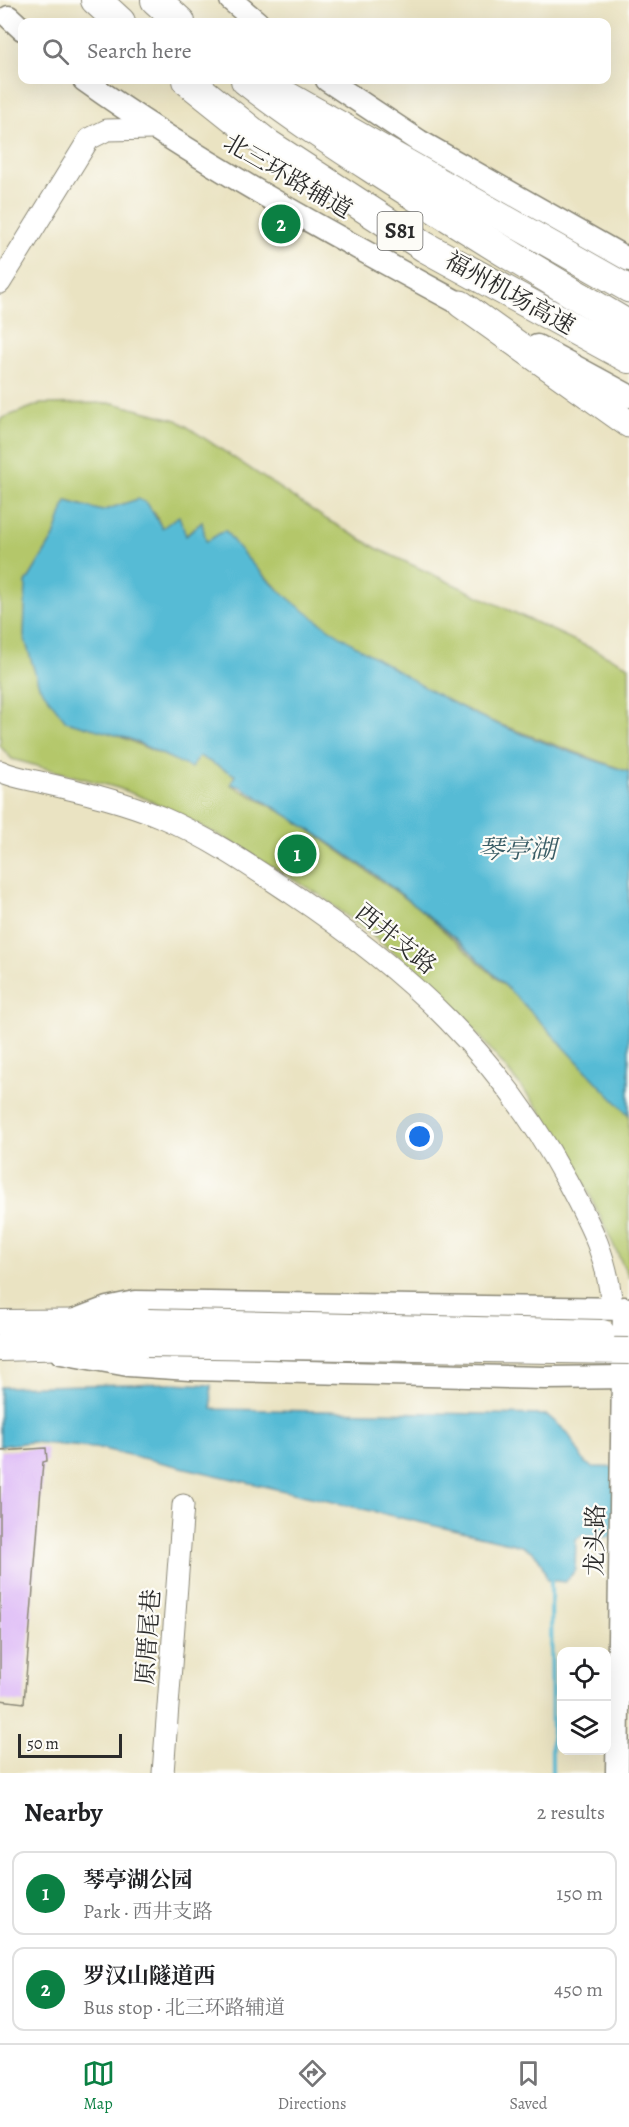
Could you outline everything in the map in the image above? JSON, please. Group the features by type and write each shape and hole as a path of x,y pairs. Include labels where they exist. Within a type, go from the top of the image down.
{"highway":[{"path":"96,0 116,18"},
{"path":"156,0 176,18"},
{"name":"福州机场高速","path":"192,84 267,144 425,247 629,358"},
{"name":"福州机场高速","path":"251,84 284,110 408,191 525,265 629,326"},
{"path":"266,84 629,289"},
{"path":"461,304 629,424"}],"main road":[{"path":"231,0 252,18"},
{"name":"北三环路辅道","path":"90,84 153,129 461,304 629,396"},
{"path":"333,84 418,141 629,260"},
{"path":"70,1322 107,1308 135,1302 622,1308"},
{"path":"468,1305 492,1317 507,1340 503,1359 476,1376"},
{"name":"龙头路","path":"617,1773 627,1377 622,1308"},
{"path":"0,1323 70,1322 147,1333 629,1351"},
{"path":"0,1348 147,1333 629,1334"},
{"path":"27,1347 128,1365 190,1369 627,1377"}],"street":[{"path":"0,283 89,139 107,130 153,129"},
{"name":"西井支路","path":"1,777 108,799 187,829 231,854 321,912 401,974 480,1052 513,1093 553,1156 600,1246 622,1308"},
{"name":"原厝尾巷","path":"164,1773 183,1505"}],"green space":[{"path":"113,403 177,420 326,519 378,549 629,666 629,772 488,720 429,691 334,633 299,608 242,555 206,542 202,522 185,536 162,529 155,513 138,499 102,511 67,501 54,537 26,583 24,636 39,686 107,731 191,767 199,756 235,775 231,785 291,817 416,906 515,995 629,1115 629,1278 587,1189 540,1110 458,1010 428,979 320,895 220,836 147,799 118,788 12,759 0,746 0,419 40,404"}],"water":[{"name":"琴亭湖","path":"138,499 147,503 162,528 179,516 186,536 202,522 206,542 225,530 257,569 293,602 333,632 445,699 522,734 629,772 629,1115 518,999 453,936 335,846 241,787 231,784 235,775 199,756 191,768 130,739 66,721 39,686 24,636 26,583 54,537 66,501 102,511"},
{"path":"171,1383 211,1385 212,1409 547,1415 568,1433 585,1463 593,1467 629,1468 629,1539 582,1535 576,1540 575,1571 565,1582 547,1580 539,1558 531,1550 518,1545 103,1449 31,1442 0,1446 0,1387"}],"building":[{"path":"46,1448 47,1461 43,1462 24,1703 0,1700 0,1451"}],"waterway":[{"path":"551,1576 552,1773"}],"place":[{"name":"罗汉山隧道西","path":"281,224"},
{"name":"琴亭湖公园","path":"297,854"}]}
